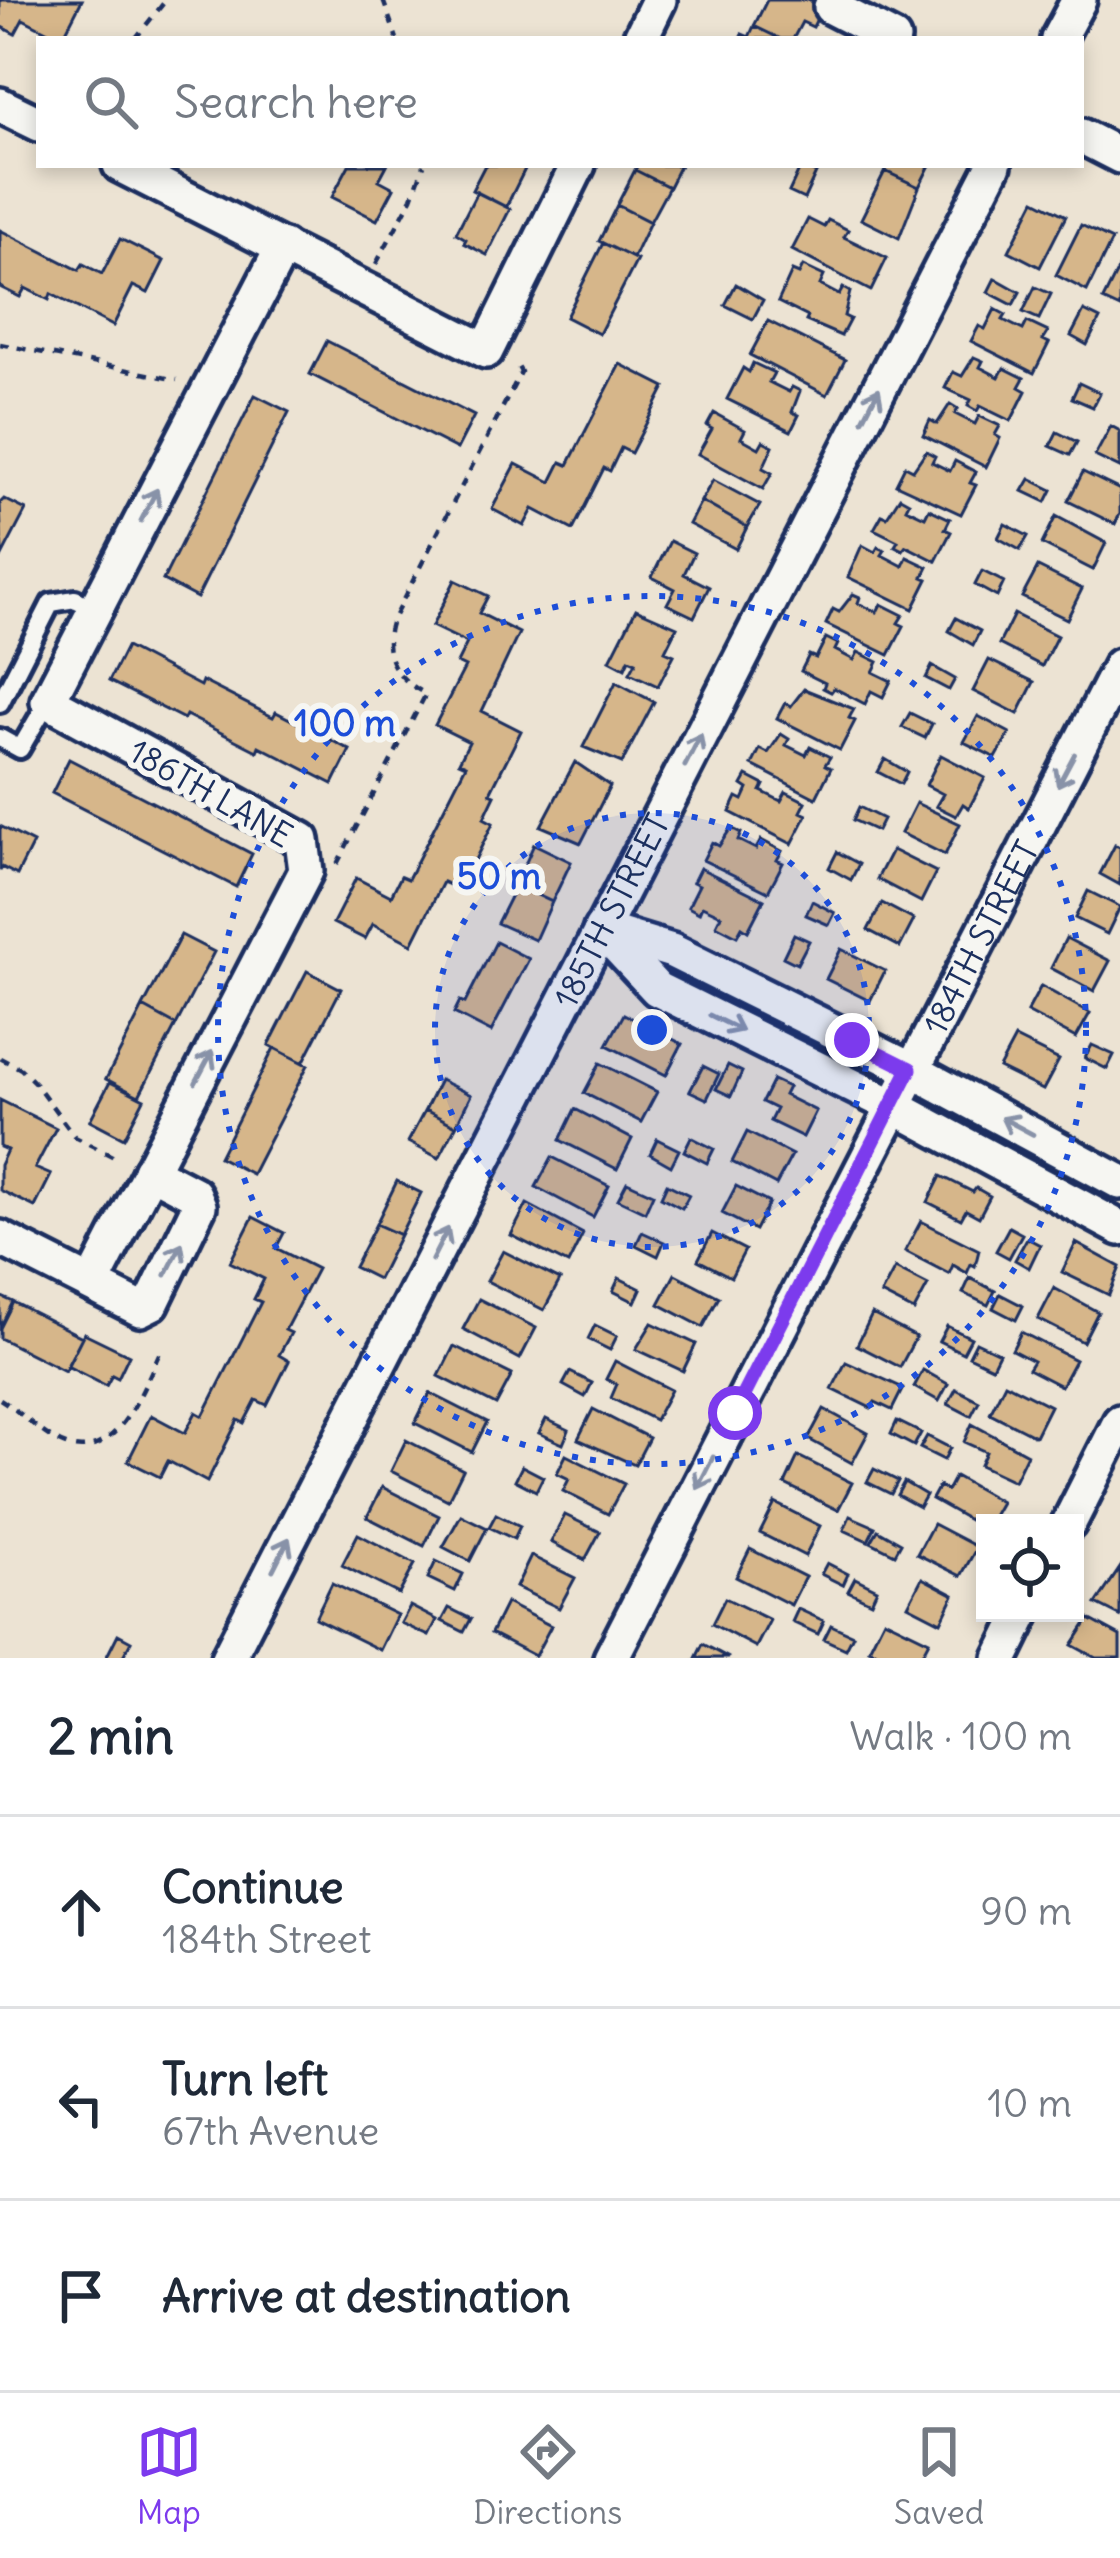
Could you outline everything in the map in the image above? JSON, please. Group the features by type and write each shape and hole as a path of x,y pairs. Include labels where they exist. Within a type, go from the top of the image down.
{"street":[{"path":"641,36 659,0"},
{"path":"1060,36 1078,0"},
{"path":"831,7 887,36"},
{"path":"0,105 36,123"},
{"path":"1084,138 1120,156"},
{"path":"126,168 485,351 576,168"},
{"name":"185TH STREET","path":"228,1658 992,168"},
{"path":"48,701 283,247"},
{"name":"184TH STREET","path":"611,1658 1120,666"},
{"name":"186TH LANE","path":"48,701 302,841 306,871 140,1168 92,1284"},
{"path":"602,929 672,951 910,1069 1120,1181"},
{"path":"602,929 657,989 891,1105 1120,1228"},
{"path":"0,1238 140,1309 152,1304 199,1206 194,1194 140,1168"},
{"path":"1074,1514 1120,1422"},
{"path":"1000,1658 1018,1622"}],"lane":[{"path":"0,703 51,603 75,599 95,609"},
{"path":"0,738 20,749 48,701"}],"path":[{"path":"137,36 166,0"},
{"path":"383,0 396,36"},
{"path":"374,269 412,199 423,168"},
{"path":"0,344 184,382"},
{"path":"337,864 426,694 399,677 387,636 520,372 509,351"},
{"path":"0,1058 35,1083 75,1137 140,1168"},
{"path":"0,1399 65,1445 88,1445 115,1435 160,1352"}],"building":[{"path":"0,0 82,0 64,36 23,19 15,34 0,26"},
{"path":"767,0 826,0 813,27 802,22 795,36 775,36 754,26"},
{"path":"754,26 775,36 749,36"},
{"path":"347,168 385,168 379,180 394,188 377,220 332,197"},
{"path":"483,168 526,168 506,207 472,190"},
{"path":"636,168 678,168 669,187"},
{"path":"800,168 816,173 804,199 789,192"},
{"path":"886,168 928,168 919,187"},
{"path":"635,170 669,187 650,222 617,205"},
{"path":"885,171 919,187 899,238 861,219"},
{"path":"477,192 510,209 487,255 456,233"},
{"path":"1035,200 1066,216 1040,267 1009,251"},
{"path":"617,205 650,222 633,258 599,241"},
{"path":"808,219 824,227 828,220 848,230 844,237 887,258 871,291 792,250"},
{"path":"1081,225 1112,240 1087,291 1056,275"},
{"path":"0,230 79,270 83,264 102,274 120,239 164,261 148,293 133,286 113,326 51,294 49,300 25,288 20,297 0,287"},
{"path":"603,243 637,260 599,334 566,317"},
{"path":"803,266 824,276 820,285 839,295 843,288 850,292 844,316 850,319 841,336 778,302 792,271 799,274"},
{"path":"1120,266 1120,308 1103,300"},
{"path":"995,278 1020,292 1013,305 988,292"},
{"path":"736,284 763,300 753,319 725,305"},
{"path":"1035,287 1051,294 1039,319 1023,312"},
{"path":"995,309 1006,315 1003,320 1023,330 1027,322 1048,332 1043,340 1049,343 1034,373 971,341 979,326 985,329"},
{"path":"1084,311 1100,319 1087,345 1071,336"},
{"path":"768,321 845,360 827,395 750,355"},
{"path":"327,341 474,416 457,449 310,374"},
{"path":"974,357 983,361 980,367 999,377 1004,368 1024,378 1019,387 1026,391 1011,421 980,406 977,411 968,406 971,400 945,388 953,372 962,376"},
{"path":"753,363 774,373 769,382 789,392 792,387 800,391 792,412 799,415 791,431 727,399 743,368 749,372"},
{"path":"620,364 665,387 631,453 621,448 610,471 604,468 573,530 533,509 524,526 492,509 516,464 551,482 561,462 568,465"},
{"path":"1079,383 1100,393 1093,407 1072,398"},
{"path":"255,395 289,412 197,598 163,580"},
{"path":"950,404 958,409 955,414 975,424 979,416 1000,426 995,435 1000,438 986,467 923,435 930,420 937,424"},
{"path":"714,413 745,430 741,438 759,448 763,441 773,446 763,468 772,473 763,489 698,454 712,429 707,426"},
{"path":"1111,426 1120,431 1120,468 1095,456"},
{"path":"1057,432 1077,442 1070,455 1050,446"},
{"path":"926,451 935,456 932,462 950,471 955,461 976,472 970,483 976,485 961,514 896,484 905,466 913,470"},
{"path":"1083,472 1120,490 1115,524 1068,501"},
{"path":"1030,479 1052,490 1046,502 1023,491"},
{"path":"713,480 760,505 747,527 701,501"},
{"path":"900,497 909,502 906,508 925,517 929,509 950,519 945,529 951,532 936,561 906,546 903,550 895,546 898,541 874,529"},
{"path":"4,499 26,510 2,556 0,503"},
{"path":"701,501 747,527 736,549 689,524"},
{"path":"1056,516 1106,543 1093,570 1042,544"},
{"path":"1005,524 1028,536 1020,550 998,538"},
{"path":"670,541 694,553 684,574 709,587 694,617 667,604 675,589 652,577"},
{"path":"862,545 875,552 878,547 885,550 882,555 903,566 907,557 928,567 923,577 928,579 913,609 848,577"},
{"path":"1038,567 1082,589 1067,619 1022,597"},
{"path":"982,571 1004,582 997,597 975,585"},
{"path":"455,580 488,596 479,613 519,633 482,711 521,731 490,793 495,795 484,818 493,823 471,868 461,863 450,885 443,882 412,944 373,924 365,939 333,923 356,878 391,896 401,876 408,879 466,765 459,762 469,742 435,725 465,667 457,663 467,643 432,626"},
{"path":"853,594 860,597 858,603 877,612 881,604 903,615 898,623 904,626 889,655 826,624 833,609 839,612"},
{"path":"636,609 677,627 665,651 674,655 658,686 630,673 636,662 629,659 625,668 610,660"},
{"path":"1014,614 1057,636 1042,666 999,644"},
{"path":"956,618 980,631 973,645 949,631"},
{"path":"826,638 838,644 835,650 854,660 858,652 878,662 873,672 891,681 883,697 871,691 865,704 834,688 831,692 823,688 825,683 801,671 809,655 816,658"},
{"path":"126,647 200,686 202,681 273,717 276,712 350,750 333,784 259,746 257,751 109,681"},
{"path":"989,660 1034,682 1018,714 973,691"},
{"path":"932,666 955,679 949,690 926,678"},
{"path":"616,682 654,702 622,763 583,747"},
{"path":"804,689 854,709 849,718 855,721 840,750 777,718 785,703 791,706"},
{"path":"910,713 932,724 925,738 902,727"},
{"path":"978,716 1010,733 996,758 964,742"},
{"path":"781,734 789,739 786,745 806,755 810,747 830,757 825,765 831,768 816,798 752,765 760,749 768,753"},
{"path":"941,755 985,778 969,808 963,804 956,816 936,806 943,794 926,785"},
{"path":"69,759 252,854 236,887 52,793"},
{"path":"885,759 907,772 901,784 878,772"},
{"path":"575,762 610,786 581,843 541,826"},
{"path":"747,776 764,785 761,791 781,801 786,792 806,802 801,812 807,815 792,844 730,812 737,797 743,800"},
{"path":"916,803 960,824 945,855 901,833"},
{"path":"859,807 883,819 877,831 853,820"},
{"path":"0,826 33,843 17,875 2,867 0,871"},
{"path":"731,828 741,833 738,840 756,849 761,840 782,851 777,860 783,863 768,892 703,860 712,842 719,846"},
{"path":"534,844 571,862 552,902 516,885"},
{"path":"1115,845 1120,847 1120,885 1100,874"},
{"path":"892,850 936,872 921,902 877,879"},
{"path":"837,852 859,864 851,880 829,868"},
{"path":"700,868 764,900 748,931 742,927 737,936 716,925 721,915 702,906 699,913 688,907 699,885 693,882"},
{"path":"516,885 552,902 535,940 497,923"},
{"path":"1088,891 1120,907 1107,934 1075,918"},
{"path":"812,901 835,913 829,925 806,915"},
{"path":"882,903 914,920 900,947 868,930"},
{"path":"794,934 809,941 797,964 783,957"},
{"path":"181,935 214,952 176,1025 143,1007"},
{"path":"1066,938 1110,961 1094,991 1051,968"},
{"path":"496,942 529,959 491,1032 454,1013 460,1001 465,1003"},
{"path":"841,949 885,971 870,1001 826,979"},
{"path":"307,971 341,989 303,1063 269,1045"},
{"path":"1041,986 1090,1013 1076,1038 1027,1012"},
{"path":"143,1007 176,1025 139,1096 106,1079"},
{"path":"624,1014 682,1044 666,1075 607,1045"},
{"path":"1015,1038 1059,1060 1043,1090 999,1068"},
{"path":"1092,1045 1114,1055 1107,1069 1085,1058"},
{"path":"274,1048 308,1065 252,1174 219,1157"},
{"path":"600,1063 657,1092 641,1122 584,1093"},
{"path":"728,1065 742,1072 731,1096 716,1089"},
{"path":"703,1066 719,1074 707,1099 690,1091"},
{"path":"440,1080 471,1095 456,1126 425,1110"},
{"path":"773,1080 788,1087 784,1095 816,1111 803,1137 770,1121 776,1109 762,1102"},
{"path":"110,1082 144,1099 124,1138 90,1120"},
{"path":"0,1100 56,1128 35,1168 51,1175 35,1207 0,1190 0,1165 7,1150 0,1147"},
{"path":"575,1109 632,1139 617,1169 560,1140"},
{"path":"425,1110 456,1126 439,1158 408,1142"},
{"path":"747,1132 792,1155 776,1185 732,1162"},
{"path":"691,1137 714,1149 707,1163 684,1151"},
{"path":"657,1139 679,1150 671,1166 650,1154"},
{"path":"552,1157 609,1186 593,1217 536,1187"},
{"path":"941,1176 990,1196 979,1217 966,1210 961,1219 928,1202"},
{"path":"397,1181 421,1193 400,1235 376,1224"},
{"path":"627,1182 653,1194 645,1212 618,1199"},
{"path":"667,1184 689,1195 682,1208 661,1197"},
{"path":"736,1186 769,1203 755,1230 722,1213"},
{"path":"527,1204 583,1234 568,1264 511,1235"},
{"path":"253,1217 284,1233 276,1248 317,1269 285,1330 291,1333 279,1355 289,1361 267,1405 256,1400 244,1423 238,1420 207,1482 168,1461 160,1477 128,1461 151,1415 185,1433 196,1412 203,1416 261,1302 254,1299 264,1279 230,1262"},
{"path":"921,1221 979,1250 975,1266 971,1264 967,1273 953,1265 949,1274 905,1251"},
{"path":"376,1224 400,1235 378,1279 354,1267"},
{"path":"1009,1227 1022,1234 1009,1258 996,1251"},
{"path":"642,1232 664,1242 658,1256 636,1245"},
{"path":"712,1233 745,1250 731,1277 698,1260"},
{"path":"1027,1238 1040,1245 1029,1268 1015,1260"},
{"path":"1076,1243 1120,1267 1109,1295 1062,1272"},
{"path":"503,1251 560,1280 544,1310 487,1281"},
{"path":"895,1268 928,1285 914,1311 881,1294"},
{"path":"675,1274 719,1297 703,1327 659,1304"},
{"path":"619,1278 641,1289 635,1302 613,1291"},
{"path":"970,1278 995,1291 988,1305 963,1293"},
{"path":"1054,1288 1098,1312 1083,1342 1038,1319"},
{"path":"1000,1294 1023,1306 1016,1320 993,1308"},
{"path":"0,1296 13,1302 0,1328"},
{"path":"479,1299 536,1328 520,1359 463,1329"},
{"path":"13,1302 82,1337 65,1371 0,1338"},
{"path":"872,1314 916,1337 900,1367 857,1345"},
{"path":"652,1323 696,1344 683,1371 636,1349"},
{"path":"595,1325 617,1336 610,1350 588,1339"},
{"path":"947,1326 971,1338 963,1353 939,1341"},
{"path":"1021,1332 1075,1360 1061,1386 1028,1369 1033,1361 1012,1350"},
{"path":"84,1333 129,1355 118,1378 112,1375 106,1386 67,1366"},
{"path":"976,1342 999,1353 992,1367 969,1356"},
{"path":"454,1346 512,1375 496,1405 439,1376"},
{"path":"615,1361 671,1390 655,1420 611,1398 617,1384 606,1379"},
{"path":"846,1362 903,1388 892,1410 875,1402 871,1408 832,1389"},
{"path":"923,1370 948,1384 939,1401 914,1387"},
{"path":"570,1372 592,1383 585,1397 563,1385"},
{"path":"1005,1383 1050,1406 1035,1436 990,1413"},
{"path":"956,1389 979,1401 971,1416 948,1404"},
{"path":"430,1393 487,1422 472,1452 415,1423"},
{"path":"593,1409 649,1438 635,1465 578,1439"},
{"path":"824,1409 868,1433 852,1463 808,1439"},
{"path":"546,1419 569,1430 563,1444 539,1433"},
{"path":"897,1421 921,1433 914,1446 891,1434"},
{"path":"972,1424 1027,1454 1014,1481 980,1465 986,1452 964,1442"},
{"path":"927,1436 950,1448 944,1460 920,1448"},
{"path":"406,1440 463,1470 448,1500 391,1471"},
{"path":"566,1455 624,1484 608,1514 563,1491 569,1479 557,1473"},
{"path":"798,1456 852,1483 838,1510 785,1484"},
{"path":"522,1466 543,1477 536,1491 515,1480"},
{"path":"874,1469 898,1481 891,1494 867,1482"},
{"path":"955,1476 1001,1502 994,1514 976,1514 976,1524 932,1499 939,1486 947,1491"},
{"path":"904,1482 926,1495 919,1507 897,1495"},
{"path":"382,1487 439,1516 424,1546 367,1517"},
{"path":"775,1503 820,1526 805,1556 760,1533"},
{"path":"496,1514 520,1526 514,1539 489,1527"},
{"path":"461,1515 487,1528 470,1561 443,1547"},
{"path":"565,1515 600,1532 585,1560 551,1542"},
{"path":"850,1516 875,1527 868,1541 844,1530"},
{"path":"933,1524 976,1546 961,1576 917,1554"},
{"path":"878,1530 901,1543 895,1554 871,1542"},
{"path":"358,1534 415,1564 399,1594 342,1565"},
{"path":"750,1549 805,1577 791,1605 736,1577"},
{"path":"531,1556 575,1578 559,1608 516,1587"},
{"path":"436,1561 463,1574 455,1591 428,1578"},
{"path":"827,1563 848,1574 843,1585 821,1574"},
{"path":"1120,1568 1120,1616 1096,1604"},
{"path":"855,1578 877,1589 871,1602 848,1591"},
{"path":"922,1578 954,1595 941,1622 908,1605"},
{"path":"332,1583 397,1615 380,1650 315,1618"},
{"path":"725,1598 770,1620 756,1647 712,1624"},
{"path":"506,1603 551,1626 535,1656 491,1633"},
{"path":"410,1606 437,1620 429,1636 401,1623"},
{"path":"449,1608 471,1619 464,1632 442,1621"},
{"path":"798,1609 824,1621 818,1634 792,1622"},
{"path":"884,1619 929,1641 920,1658 888,1658 869,1649"},
{"path":"1089,1619 1120,1636 1120,1658 1096,1658 1072,1645"},
{"path":"831,1625 853,1635 846,1649 824,1639"},
{"path":"118,1634 131,1641 122,1658 106,1658"},
{"path":"703,1644 729,1658 696,1658"}],"route":[{"path":"735,1413 910,1069 852,1040"}]}
